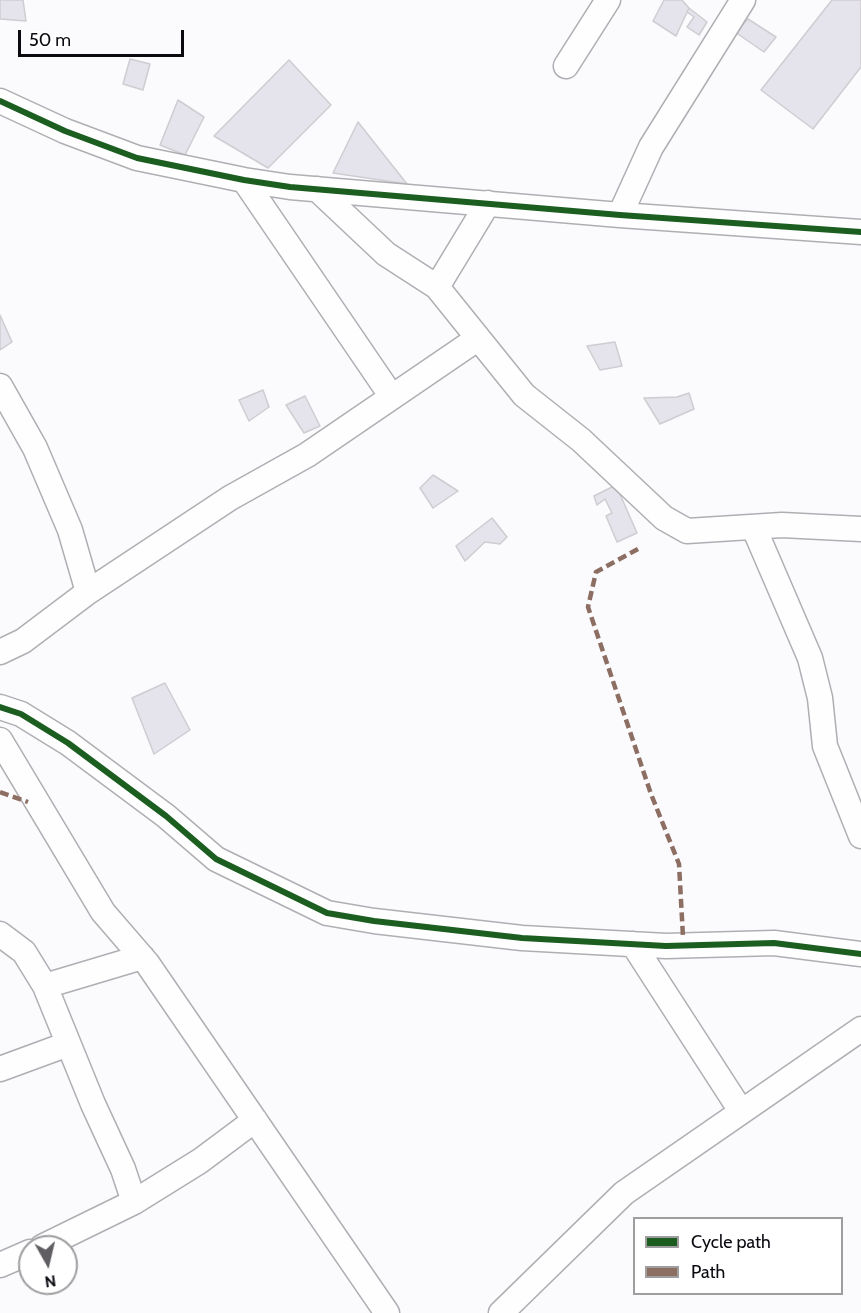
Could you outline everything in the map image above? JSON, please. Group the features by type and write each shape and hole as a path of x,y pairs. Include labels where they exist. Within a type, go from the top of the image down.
{"street":[{"path":"566,66 608,0"},
{"path":"620,215 651,147 743,0"},
{"path":"0,101 65,131 137,158 244,180 317,189 620,215 861,232"},
{"path":"244,180 392,397"},
{"path":"317,189 386,254 437,287 477,339 525,395 581,440 664,518 687,531 823,525 861,529"},
{"path":"437,287 488,203"},
{"path":"0,652 23,641 88,592 230,498 307,455 477,339"},
{"path":"0,386 35,448 66,519 88,592"},
{"path":"754,528 810,658 820,698 825,746 861,836"},
{"path":"0,707 21,714 69,743 166,816 216,859 327,913 374,921 522,938 666,946 774,943 861,954"},
{"path":"0,740 103,912 142,957 387,1313"},
{"path":"0,934 24,952 45,986 123,1169 134,1202"},
{"path":"633,944 741,1111"},
{"path":"45,986 142,957"},
{"path":"501,1313 624,1193 861,1029"},
{"path":"0,1070 68,1044"},
{"path":"67,1235 134,1202 200,1161 255,1120"},
{"path":"0,1265 18,1257"}],"building":[{"path":"0,0 23,0 26,21 0,19"},
{"path":"664,0 682,0 689,8 676,36 653,21"},
{"path":"832,0 861,0 861,67 813,129 761,90"},
{"path":"689,8 707,22 699,35 687,27 694,17 687,12"},
{"path":"748,19 776,37 764,52 735,32"},
{"path":"130,59 150,64 143,90 123,84"},
{"path":"289,60 331,105 268,168 214,136"},
{"path":"178,100 204,117 185,155 160,145"},
{"path":"358,122 407,184 333,173"},
{"path":"0,315 12,342 0,350"},
{"path":"615,342 622,366 600,370 587,346"},
{"path":"263,390 269,407 249,421 239,400"},
{"path":"689,393 694,409 660,424 644,398 677,397"},
{"path":"305,396 320,426 304,433 286,405"},
{"path":"433,475 458,491 433,508 420,488"},
{"path":"616,485 637,533 617,542 606,516 612,513 605,499 597,505 594,496"},
{"path":"492,518 507,537 500,544 485,542 465,561 456,546"},
{"path":"165,683 190,730 154,754 132,698"}],"marked path":[{"path":"638,549 596,572 588,607 651,794 679,864 683,937"},
{"path":"0,792 28,802"}],"cycle path":[{"path":"0,101 65,131 137,158 290,187 620,215 861,232"},
{"path":"0,707 21,714 68,743 166,816 216,859 327,913 374,921 522,938 666,946 774,943 861,954"}]}
